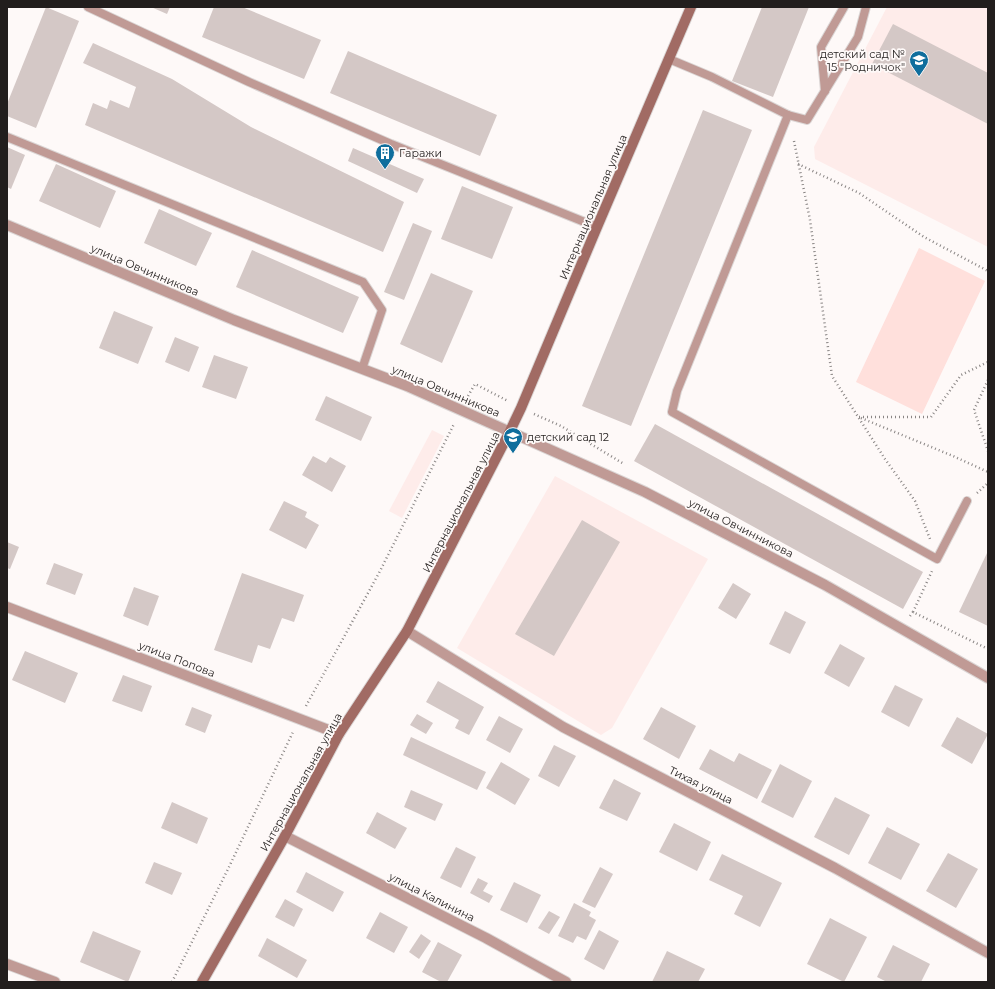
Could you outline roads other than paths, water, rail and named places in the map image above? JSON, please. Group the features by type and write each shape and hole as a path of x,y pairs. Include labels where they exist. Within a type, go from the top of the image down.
{"main road":[{"name":"Интернациональная улица","path":"202,982 285,836 339,734 408,632 510,431 691,7"}],"street":[{"name":"улица Овчинникова","path":"7,225 234,320 407,386 645,492 825,585 988,678"},
{"name":"улица Попова","path":"7,607 339,734"},
{"name":"Тихая улица","path":"408,632 563,727 835,868 988,953"},
{"name":"улица Калинина","path":"285,836 486,938 566,982"},
{"path":"7,964 55,982"}],"lane":[{"path":"88,7 249,82 391,144 596,227"},
{"path":"825,92 821,47 844,7"},
{"path":"669,59 712,77 788,115 807,120 858,37 866,7"},
{"path":"788,115 677,391 672,412 937,559 967,501"},
{"path":"7,137 363,282 382,310 362,369"}],"place":[{"name":"детский сад № 15 \"Родничок\"","path":"919,77"},
{"name":"Гаражи","path":"385,170"},
{"name":"детский сад 12","path":"513,454"}]}
